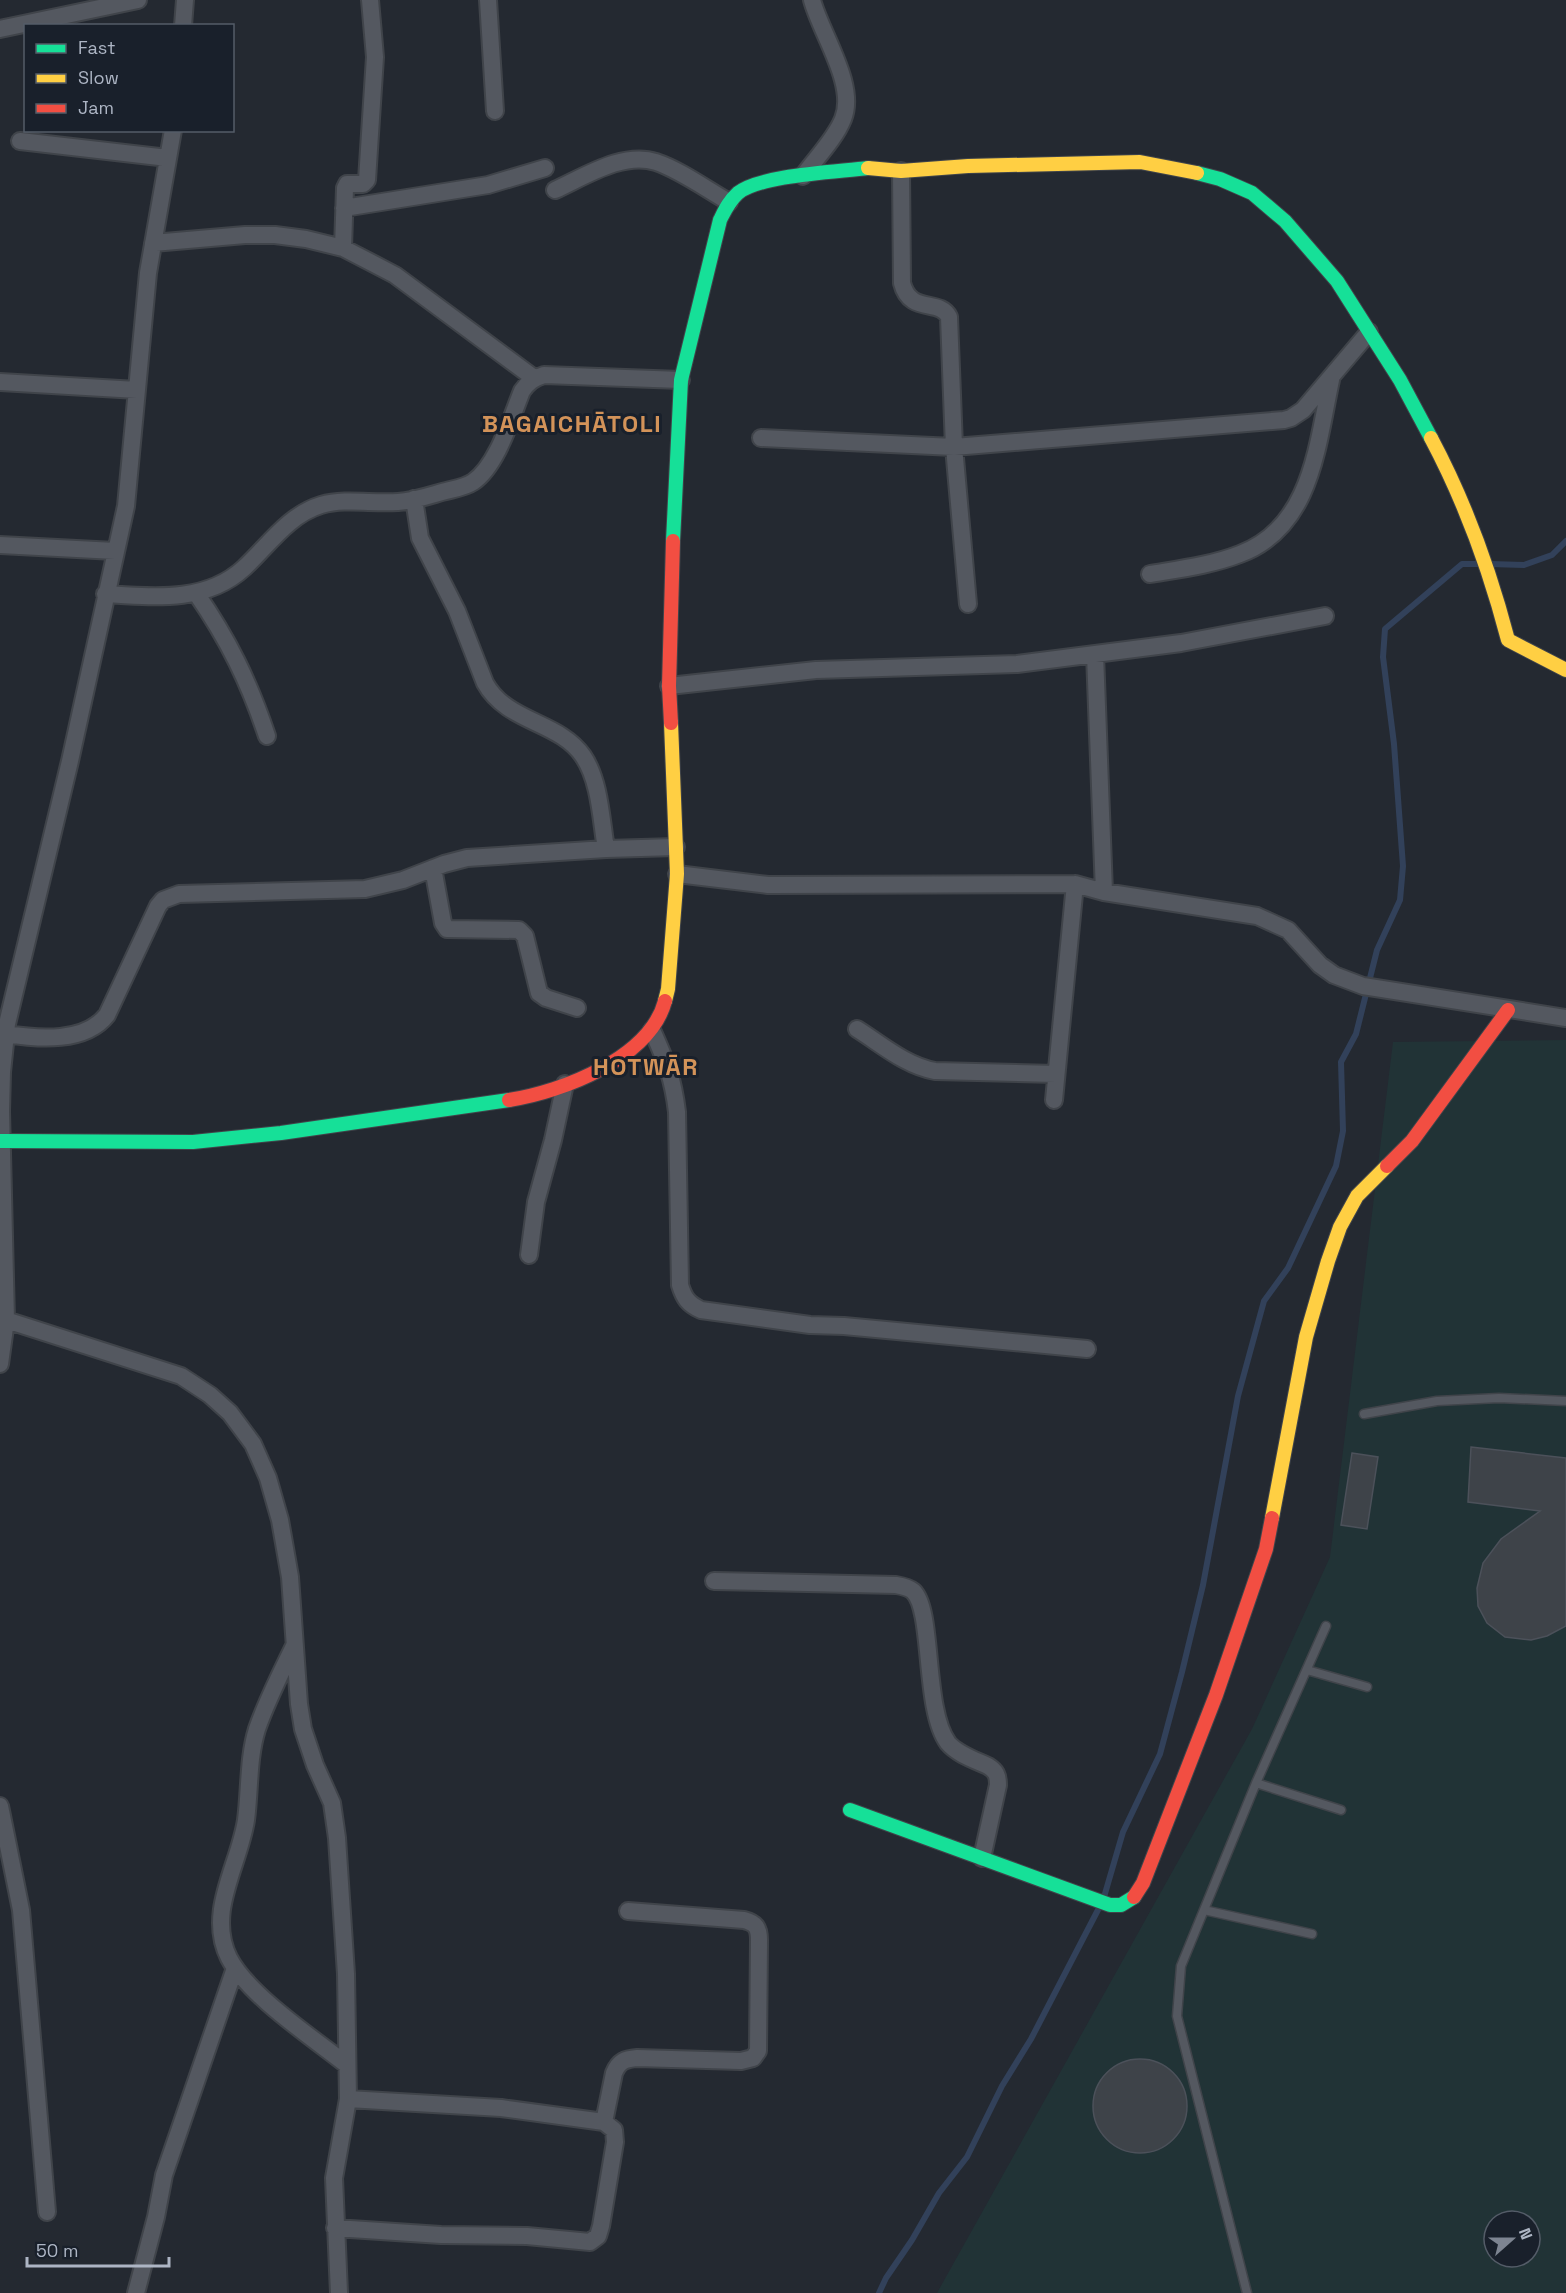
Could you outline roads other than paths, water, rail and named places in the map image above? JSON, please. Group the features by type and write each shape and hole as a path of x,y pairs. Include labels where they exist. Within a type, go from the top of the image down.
{"street":[{"path":"0,29 138,0"},
{"path":"183,24 185,0"},
{"path":"343,248 346,185 364,184 367,180 375,57 370,0"},
{"path":"488,0 495,111"},
{"path":"803,176 840,127 847,106 839,67 812,0"},
{"path":"0,1364 6,1320 1,1141 2,1052 70,761 126,506 148,273 173,132"},
{"path":"20,141 168,158"},
{"path":"555,190 608,166 646,160 668,168 729,202"},
{"path":"1,1141 194,1142 293,1132 524,1098 565,1084 612,1063 637,1046 652,1030 661,1016 668,989 677,874 669,686 674,503 681,380 720,220 729,202 739,192 766,181 869,168 901,171 969,166 1140,162 1220,179 1252,193 1285,222 1337,281 1400,380 1446,466 1494,587 1508,640 1566,670"},
{"path":"344,208 488,185 545,168"},
{"path":"901,171 902,283 906,296 911,300 943,310 949,317 954,447 968,604"},
{"path":"153,243 245,235 275,235 306,238 343,248 395,275 534,378"},
{"path":"761,438 954,447 1284,420 1303,410 1369,332"},
{"path":"105,594 165,598 196,593 229,580 244,569 274,537 300,515 319,506 335,502 399,502 463,487 483,474 496,453 522,391 534,378 544,375 681,380"},
{"path":"1150,574 1241,554 1263,543 1279,530 1302,499 1310,475 1332,376"},
{"path":"0,382 137,390"},
{"path":"414,499 420,538 457,611 484,684 502,704 526,719 564,737 585,758 596,789 606,849"},
{"path":"0,546 115,552"},
{"path":"196,593 216,622 240,666 267,736"},
{"path":"669,686 816,670 1017,664 1181,643 1325,616"},
{"path":"1095,654 1104,892"},
{"path":"6,1034 49,1038 84,1032 97,1026 107,1015 158,906 171,896 365,889 403,880 467,858 676,847"},
{"path":"433,868 443,923 447,929 519,930 526,941 539,993 546,998 577,1008"},
{"path":"677,874 768,885 1075,884 1104,892 1257,916 1288,930 1320,965 1334,975 1371,987 1566,1018"},
{"path":"1054,1100 1075,884"},
{"path":"850,1809 1110,1905 1127,1903 1138,1892 1248,1606 1266,1549 1306,1337 1328,1261 1341,1227 1357,1196 1412,1142 1508,1010"},
{"path":"857,1029 912,1065 924,1069 1056,1074"},
{"path":"652,1030 670,1069 674,1089 677,1112 680,1285 683,1295 692,1306 700,1310 810,1325 867,1328 1087,1349"},
{"path":"529,1255 536,1202 565,1084"},
{"path":"6,1320 181,1376 210,1395 230,1413 253,1444 268,1478 280,1520 290,1577 299,1704 303,1729 336,1818 346,1974 348,2099 334,2178 339,2293"},
{"path":"714,1581 896,1585 913,1591 921,1605 931,1686 944,1735 952,1747 993,1769 997,1776 998,1785 982,1858"},
{"path":"294,1645 267,1702 256,1733 244,1828 224,1899 221,1928 228,1955 235,1968 259,1995 347,2065"},
{"path":"0,1806 21,1910 47,2212"},
{"path":"604,2122 614,2073 617,2066 625,2060 638,2058 741,2061 753,2058 758,2051 759,1940 758,1928 755,1924 744,1920 628,1911"},
{"path":"136,2293 156,2217 164,2175 235,1968"},
{"path":"335,2228 441,2235 527,2236 590,2242 598,2236 601,2226 615,2142 614,2130 604,2122 501,2108 348,2099"}],"lane":[{"path":"1364,1414 1437,1401 1499,1398 1566,1401"},
{"path":"1247,2293 1177,2016 1181,1965 1256,1783 1326,1626"},
{"path":"1306,1670 1367,1687"},
{"path":"1256,1783 1341,1810"},
{"path":"1204,1910 1312,1934"}],"waterway":[{"path":"1490,564 1524,565 1552,555 1566,541"},
{"path":"1104,1897 1123,1832 1160,1754 1203,1585 1238,1396 1264,1301 1288,1268 1336,1166 1343,1131 1341,1062 1356,1034 1377,950 1400,900 1403,866 1394,744 1383,657 1385,629 1462,564 1480,564"},
{"path":"879,2293 939,2193 967,2157 1002,2086 1031,2039 1100,1906"}],"district":[{"name":"BAGAICHĀTOLI","path":"572,424"},
{"name":"HOTWĀR","path":"646,1067"}]}
